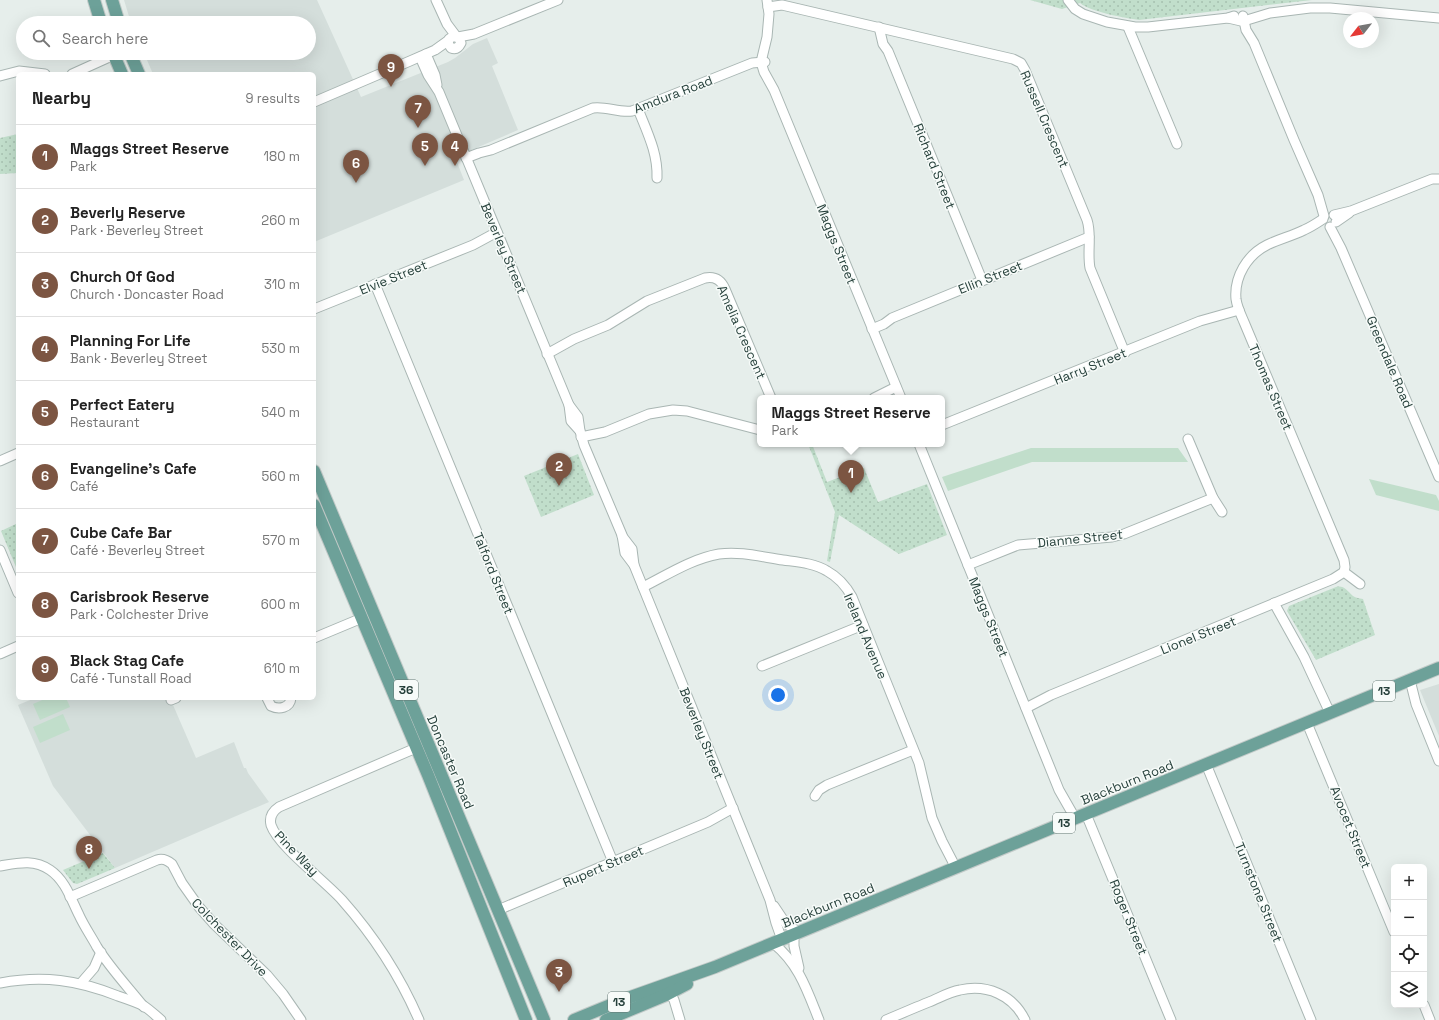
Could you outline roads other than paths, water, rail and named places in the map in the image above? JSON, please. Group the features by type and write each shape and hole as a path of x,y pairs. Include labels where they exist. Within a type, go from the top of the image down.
{"main road":[{"path":"94,0 99,16"},
{"path":"112,0 117,16"},
{"path":"116,60 121,72"},
{"path":"133,60 139,72"},
{"name":"Doncaster Road","path":"316,475 544,1020"},
{"path":"316,510 329,506"},
{"name":"Doncaster Road","path":"316,512 362,618 473,884 521,1014 526,1020"},
{"name":"Blackburn Road","path":"606,1020 715,967 1439,668"},
{"name":"Blackburn Road","path":"574,1020 625,999 667,991"}],"street":[{"path":"436,0 454,41"},
{"path":"1068,0 1075,9 1082,14 1128,27 1148,27 1228,18 1237,15 1244,19 1252,13 1270,13 1310,8 1330,8 1439,18"},
{"path":"316,101 454,41 554,1"},
{"path":"763,59 767,38 774,20 769,3"},
{"name":"Russell Crescent","path":"769,3 1013,58 1021,63 1026,70 1089,225 1088,258 1090,268 1125,353"},
{"name":"Greendale Road","path":"1244,19 1294,140 1330,220 1439,477"},
{"path":"1128,27 1177,144"},
{"name":"Richard Street","path":"883,28 888,51 982,280"},
{"name":"Beverley Street","path":"423,55 428,76 439,92 569,405 578,417 582,438 622,535 632,549 634,565 641,584 770,900 776,923 778,941 801,977"},
{"name":"Maggs Street","path":"763,59 764,72 774,90 898,393"},
{"name":"Amdura Road","path":"467,160 481,157 491,150 593,108 628,111 638,109 763,59"},
{"path":"76,72 101,60"},
{"path":"0,76 19,71 28,72"},
{"path":"638,109 654,149 657,165 657,178"},
{"name":"Thomas Street","path":"1344,572 1344,560 1239,310 1236,288 1240,273 1247,261 1262,247 1432,179 1439,179"},
{"name":"Elvie Street","path":"316,308 498,234"},
{"name":"Ellin Street","path":"871,326 884,324 892,318 1089,236"},
{"name":"Amelia Crescent","path":"546,351 608,325 647,301 705,278 714,277 719,280 725,289 770,395"},
{"name":"Talford Street","path":"375,284 613,862"},
{"name":"Harry Street","path":"945,424 1125,353 1200,321 1239,310"},
{"path":"582,438 605,432 649,414 673,410 692,412 757,429"},
{"path":"1188,439 1213,498 1218,508 1222,512"},
{"name":"Maggs Street","path":"920,447 1059,790 1077,818"},
{"path":"0,461 16,455"},
{"name":"Dianne Street","path":"968,565 1018,545 1112,537 1124,534 1213,498"},
{"path":"0,550 16,588"},
{"name":"Ireland Avenue","path":"641,584 704,558 730,553 746,554 814,566 827,570 841,582 850,593 913,750 920,769 930,813 953,869"},
{"path":"1344,572 1360,584"},
{"name":"Lionel Street","path":"1025,706 1274,604 1333,579 1344,572"},
{"path":"1274,604 1304,657 1330,713"},
{"path":"316,637 362,618"},
{"path":"762,666 863,625"},
{"path":"0,654 16,647"},
{"path":"1406,682 1439,760"},
{"path":"268,700 272,706 279,708 287,706 291,700"},
{"name":"Avocet Street","path":"1307,723 1391,925"},
{"name":"Pine Way","path":"416,748 276,809 271,815 270,821 282,841 341,899 374,938 396,974 419,1020"},
{"path":"815,796 819,790 827,785 913,750"},
{"name":"Turnstone Street","path":"1206,764 1311,1020"},
{"name":"Rupert Street","path":"498,910 734,812"},
{"name":"Roger Street","path":"1077,818 1171,1020"},
{"name":"Colchester Drive","path":"70,897 157,860 166,860 172,864 182,884 206,915 267,975 283,994 301,1020"},
{"path":"0,866 26,862 42,865 51,870 59,878 79,916 101,952 144,1006 161,1020"},
{"name":"Beverley Street","path":"770,900 786,924 796,933 794,946 801,977 819,1020"},
{"path":"81,983 94,968 101,952"},
{"path":"0,983 33,979 81,983 144,1006"},
{"path":"886,1020 958,990 980,988 994,991 1008,998 1018,1008 1024,1020"},
{"path":"667,991 679,1020"},
{"path":"1425,1008 1430,1020"}],"place":[{"name":"Black Stag Cafe","path":"391,87"},
{"name":"Cube Cafe Bar","path":"418,128"},
{"name":"Perfect Eatery","path":"425,166"},
{"name":"Planning For Life","path":"455,166"},
{"name":"Evangeline's Cafe","path":"356,183"},
{"name":"Beverly Reserve","path":"559,486"},
{"name":"Maggs Street Reserve","path":"851,493"},
{"name":"Carisbrook Reserve","path":"89,869"},
{"name":"Church Of God","path":"559,992"}]}
